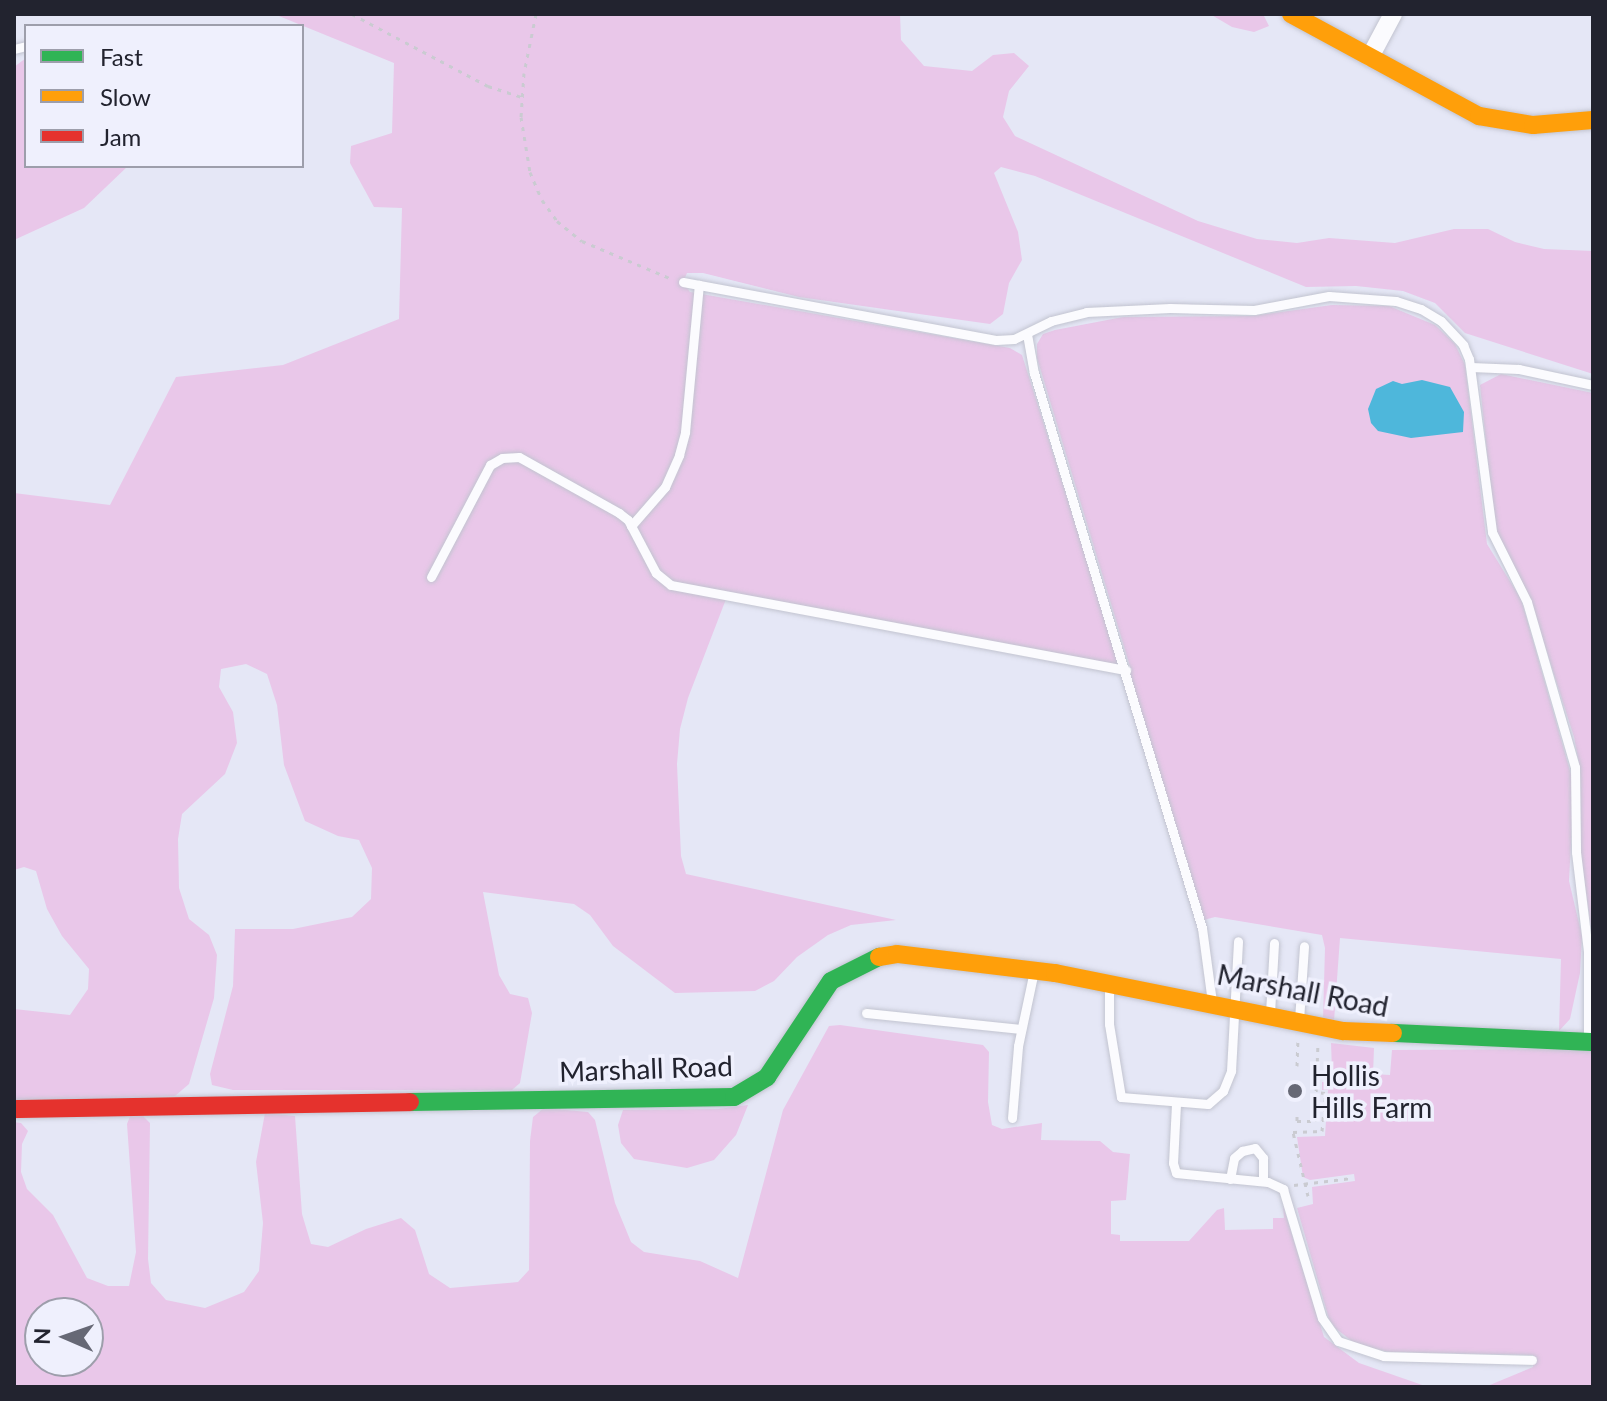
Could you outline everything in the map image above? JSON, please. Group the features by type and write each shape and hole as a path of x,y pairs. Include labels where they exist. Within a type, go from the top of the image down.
{"street":[{"path":"1291,14 1460,108 1488,119 1533,125 1593,120"},
{"path":"1370,57 1393,14"},
{"name":"Marshall Road","path":"14,1109 734,1097 767,1077 831,981 875,957 897,954 1109,982 1212,1002 1299,1024 1379,1036 1591,1042"}],"lane":[{"path":"683,282 986,339 1006,340 1027,334 1051,321 1086,312 1170,308 1254,310 1329,296 1369,297 1421,309 1441,321 1463,345 1471,367 1492,532 1527,602 1575,767 1577,872 1588,951 1591,1042"},
{"path":"631,526 665,487 679,455 688,403 699,285"},
{"path":"1027,334 1034,373 1202,928 1212,1002"},
{"path":"1471,367 1519,369 1593,385"},
{"path":"431,577 490,465 502,458 531,461 603,502 631,526 656,573 671,585 1126,670"},
{"path":"1109,982 1109,1024 1121,1097 1176,1104 1208,1104 1224,1090 1231,1071 1238,941"},
{"path":"1270,1017 1274,943"},
{"path":"1299,1024 1304,946"},
{"path":"1012,1118 1021,1029 1034,970"},
{"path":"866,1013 1021,1029"},
{"path":"1176,1104 1173,1163 1176,1173 1263,1181 1283,1189 1322,1318 1338,1341 1384,1356 1532,1360"},
{"path":"1230,1179 1234,1158 1242,1151 1255,1148 1263,1158 1263,1181"}],"path":[{"path":"352,14 488,86 521,97"},
{"path":"536,14 521,97 524,144 530,172 542,200 557,221 603,252 683,282"},
{"path":"1297,1066 1299,1024"},
{"path":"1297,1116 1297,1121 1315,1121 1319,1027"},
{"path":"1308,1196 1293,1132 1322,1131 1325,1093 1316,1092"},
{"path":"1283,1189 1352,1178"}],"shaded area":[{"path":"274,14 900,14 901,40 924,66 972,71 993,55 1014,53 1029,66 1009,91 1003,117 1015,136 1198,221 1257,239 1297,243 1329,238 1395,243 1454,229 1488,229 1515,242 1544,249 1593,251 1593,374 1465,333 1435,303 1403,291 1356,286 1306,287 1035,176 1001,167 994,173 1018,232 1022,260 1009,283 1003,314 990,324 799,297 703,273 687,273 683,282 690,292 1010,348 1022,355 1121,669 726,599 688,698 680,729 677,764 681,856 686,874 896,920 851,925 828,935 797,957 774,981 755,991 675,993 613,946 590,915 574,904 483,892 499,975 510,994 528,998 532,1013 520,1083 512,1090 233,1090 212,1085 210,1074 233,986 235,929 293,929 352,917 371,899 372,868 359,840 338,836 305,821 284,765 277,705 267,674 246,664 221,669 219,687 233,712 237,743 225,774 182,814 178,839 179,888 189,919 209,935 217,955 214,998 189,1084 175,1096 14,1104 14,1009 70,1015 88,989 89,969 62,936 47,909 36,871 24,867 14,870 14,493 110,505 176,377 283,365 399,319 402,208 374,207 350,163 351,146 392,133 394,63"},
{"path":"1210,14 1263,14 1269,26 1254,32 1232,27"},
{"path":"24,60 24,168 126,168 84,208 14,240 14,67"},
{"path":"1332,305 1389,306 1435,325 1455,344 1465,365 1487,544 1521,599 1574,785 1569,881 1582,936 1580,973 1570,1019 1559,1031 1561,959 1340,938 1334,1021 1323,1019 1325,948 1322,935 1215,917 1200,921 1126,670 1131,670 1037,358 1037,344 1043,334 1055,330 1123,317 1252,316"},
{"path":"1501,374 1593,393 1593,942 1580,850 1579,763 1574,737 1530,599 1496,531 1480,385"},
{"path":"829,1026 983,1045 989,1052 988,1102 992,1125 1002,1129 1042,1123 1041,1140 1100,1141 1113,1152 1130,1154 1126,1200 1111,1201 1111,1234 1120,1235 1120,1241 1189,1241 1217,1210 1224,1208 1225,1230 1273,1229 1273,1218 1284,1218 1283,1206 1324,1337 1359,1363 1428,1387 14,1387 14,1122 21,1123 28,1131 22,1144 21,1172 27,1189 53,1215 87,1278 108,1286 129,1286 136,1252 127,1124 131,1114 143,1116 150,1123 148,1259 151,1283 166,1300 205,1308 244,1292 259,1271 263,1223 256,1162 265,1113 295,1116 302,1214 311,1244 328,1247 366,1229 401,1218 415,1230 429,1274 450,1288 518,1282 529,1270 530,1141 533,1117 544,1108 588,1112 595,1120 615,1203 631,1242 644,1252 700,1261 738,1278 783,1110"},
{"path":"1331,1043 1374,1048 1373,1074 1390,1075 1392,1050 1593,1049 1593,1387 1485,1387 1533,1367 1533,1355 1390,1352 1357,1345 1335,1328 1329,1319 1297,1208 1313,1204 1312,1187 1355,1181 1354,1174 1310,1180 1303,1177 1297,1137 1325,1136 1328,1090 1322,1090 1322,1082 1357,1084 1358,1074 1332,1070"},
{"path":"748,1105 736,1135 714,1160 687,1168 634,1159 621,1143 618,1125 623,1110 718,1109"}],"water":[{"path":"1422,380 1450,387 1464,412 1463,432 1411,438 1378,431 1371,423 1368,409 1376,389 1393,381 1402,384"}],"traffic: fast":[{"path":"410,1102 734,1097 767,1077 831,981 879,957"},
{"path":"1393,1033 1593,1042"}],"traffic: slow":[{"path":"1291,14 1479,116 1533,125 1593,120"},
{"path":"879,957 897,954 1055,973 1343,1031 1393,1033"}],"traffic: jam":[{"path":"14,1109 410,1102"}],"place":[{"name":"Hollis Hills Farm","path":"1295,1091"}]}
